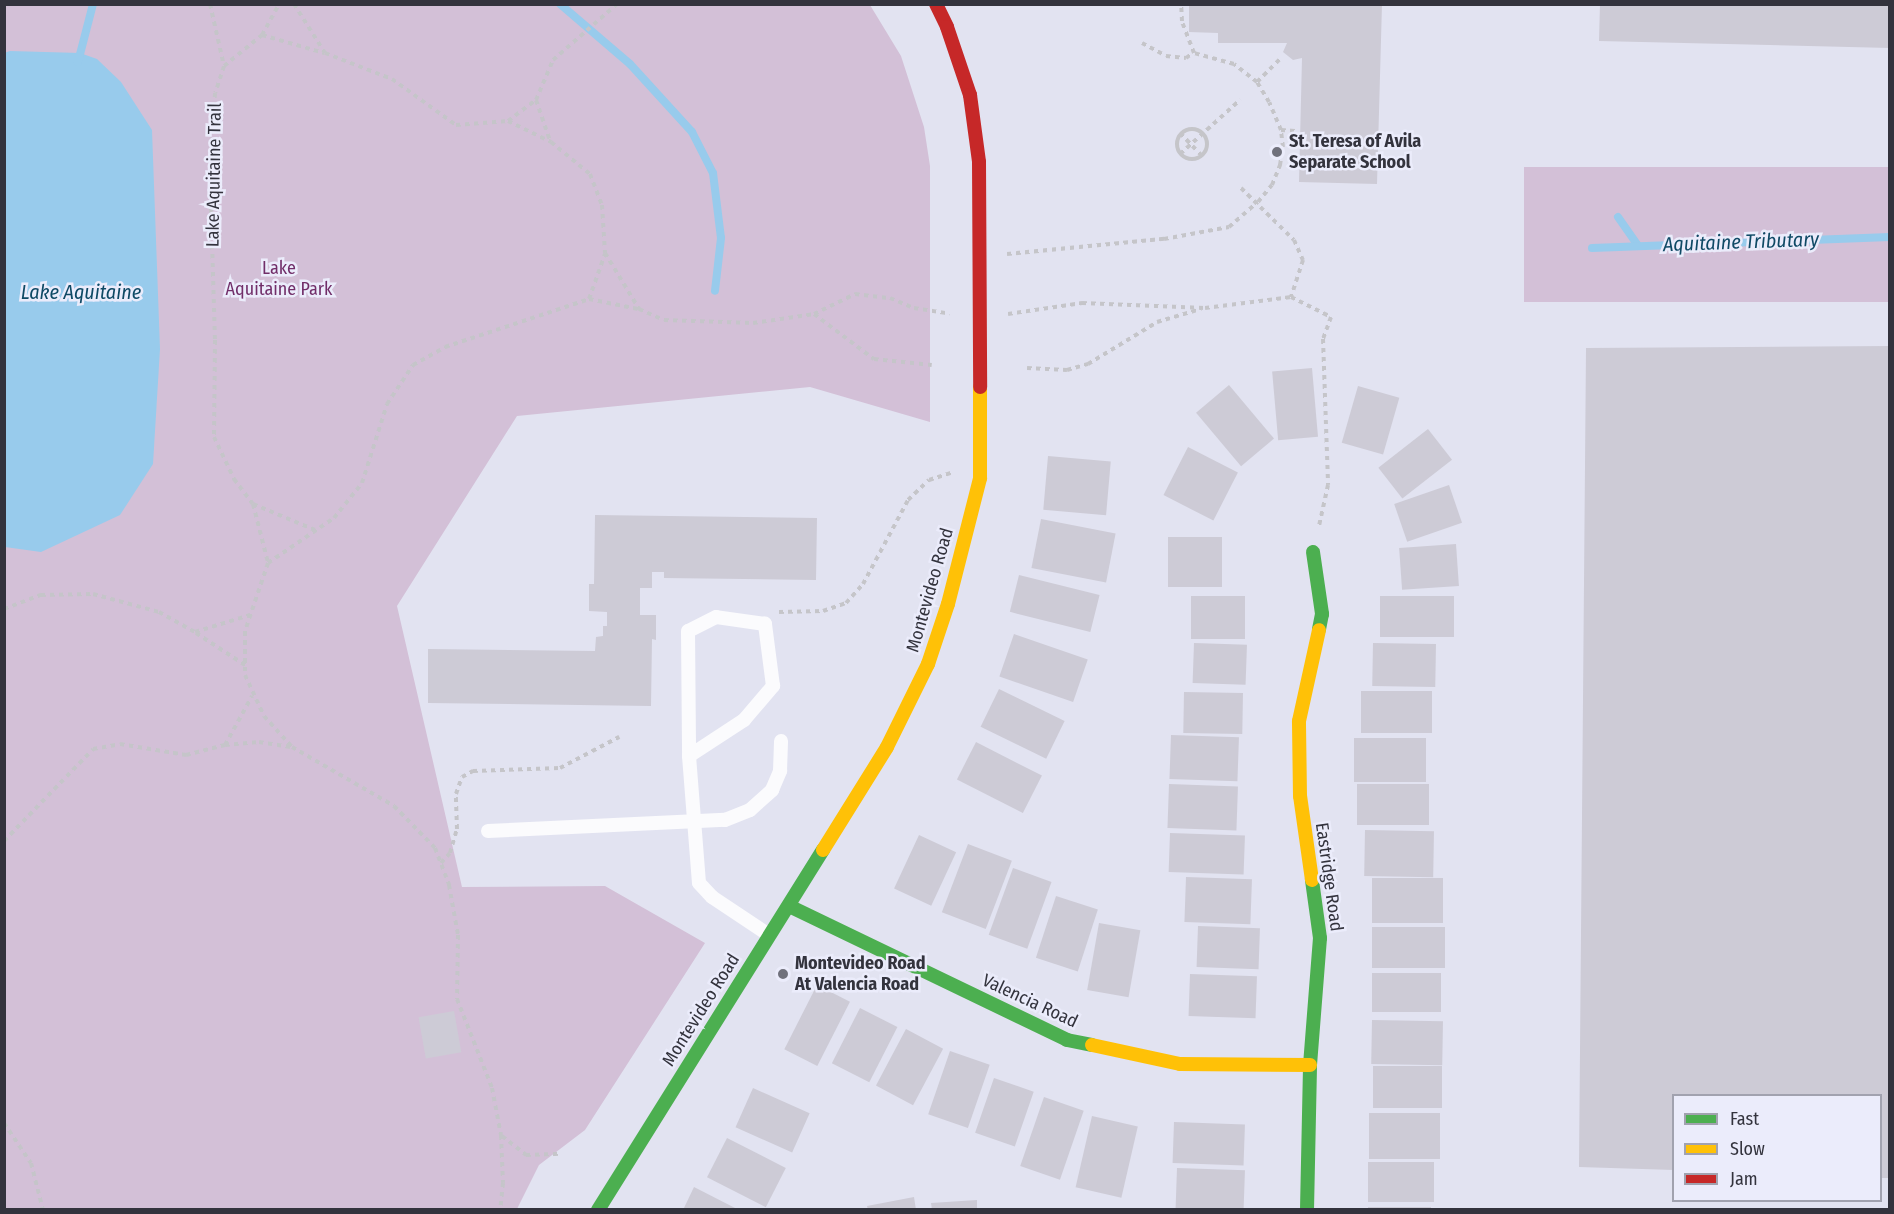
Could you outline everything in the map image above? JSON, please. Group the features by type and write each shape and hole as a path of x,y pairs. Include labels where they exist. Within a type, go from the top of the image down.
{"street":[{"name":"Montevideo Road","path":"598,1209 887,747 928,664 948,604 980,478 979,162 970,95 947,27 936,4"},
{"name":"Eastridge Road","path":"1307,1209 1310,1065 1320,938 1300,796 1298,760 1299,721 1322,614 1313,552"},
{"name":"Valencia Road","path":"789,906 1067,1040 1180,1064 1310,1065"}],"lane":[{"path":"689,756 744,720 773,686 765,624 716,617 688,631 689,756 699,883 712,897 769,935"},
{"path":"488,831 696,824 725,820 750,810 772,790 780,771 781,741"}],"path":[{"path":"210,4 224,66 262,35 279,4"},
{"path":"294,4 325,53"},
{"path":"508,121 536,100 553,60 617,4"},
{"path":"1181,4 1182,21 1194,53"},
{"path":"262,35 325,53 392,79 456,125 508,121 551,142 590,174 602,205 605,254 589,299"},
{"path":"979,257 1164,239 1229,227 1258,202 1272,186 1280,165 1283,147 1281,130 1257,82 1234,64 1194,53 1186,58 1166,56 1142,43"},
{"path":"1257,82 1280,59"},
{"name":"Lake Aquitaine Trail","path":"224,66 215,93 210,173 214,437 234,479 253,504 268,563"},
{"path":"536,100 551,142"},
{"path":"1180,154 1240,100"},
{"path":"1195,129 1203,134 1207,143 1202,156 1193,160 1180,154 1176,144 1180,133 1195,129"},
{"path":"1281,130 1295,131"},
{"path":"1180,133 1202,156"},
{"path":"1241,188 1258,202 1294,240 1303,260 1291,297"},
{"path":"605,254 639,309"},
{"path":"500,1209 504,1183 501,1135 492,1088 457,999 458,935 449,885 435,848 394,806 292,747 264,716 252,695 245,675 245,631 268,563 334,518 362,483 387,404 413,365 445,347 589,299 639,309 664,320 753,323 814,314 855,294 890,298 914,308 980,318 1082,303 1205,308"},
{"path":"1027,368 1066,370 1088,364 1157,322 1205,308 1291,297 1331,317 1323,339 1328,485 1313,552"},
{"path":"814,314 874,359 932,365"},
{"path":"765,624 774,612 823,611 846,603 863,584 908,500 929,480 980,464"},
{"path":"253,504 316,531"},
{"path":"4,609 41,595 93,594 159,612 195,632 245,665"},
{"path":"195,632 250,615"},
{"path":"225,745 252,695"},
{"path":"441,864 450,853 457,829 456,794 462,777 473,771 560,768 619,737"},
{"path":"4,841 93,749 120,744 186,755 225,745 260,742 292,747"},
{"path":"4,1123 31,1163 43,1209"},
{"path":"501,1135 526,1155 561,1154"}],"green space":[{"name":"Lake Aquitaine Park","path":"5,5 870,5 901,56 924,127 930,166 930,422 810,387 517,416 397,606 462,887 605,886 705,943 585,1130 539,1165 517,1209 5,1210"},
{"path":"1524,167 1889,167 1889,302 1524,302"}],"water":[{"name":"Lake Aquitaine","path":"10,51 80,53 97,59 121,82 152,130 160,349 153,464 120,515 41,552 5,547 4,53"}],"building":[{"path":"1189,4 1382,4 1377,184 1299,182 1302,58 1293,60 1283,52 1287,43 1218,43 1218,33 1189,32"},
{"path":"1600,4 1890,4 1890,48 1599,41"},
{"path":"1890,346 1890,1178 1882,1178 1882,1094 1672,1094 1672,1170 1579,1167 1586,348"},
{"path":"1312,368 1318,437 1278,440 1272,371"},
{"path":"1229,385 1274,439 1241,466 1196,413"},
{"path":"1358,386 1399,398 1383,455 1342,443"},
{"path":"1428,429 1452,460 1402,499 1378,468"},
{"path":"1188,447 1238,472 1213,521 1163,495"},
{"path":"1048,456 1111,461 1106,515 1043,510"},
{"path":"1449,485 1462,523 1407,542 1394,504"},
{"path":"595,515 817,518 816,580 664,578 664,572 652,572 652,588 640,588 640,615 656,615 656,640 652,639 651,706 428,703 428,649 595,651 596,637 603,636 603,626 607,626 607,612 589,611 589,584 594,584"},
{"path":"1041,519 1116,534 1106,583 1031,568"},
{"path":"1168,537 1222,537 1222,587 1168,587"},
{"path":"1456,544 1459,586 1402,590 1399,548"},
{"path":"1019,575 1100,595 1090,632 1010,612"},
{"path":"1191,596 1245,596 1245,639 1191,639"},
{"path":"1380,596 1454,596 1454,637 1380,637"},
{"path":"1014,634 1088,659 1073,702 999,677"},
{"path":"1194,643 1247,645 1246,685 1193,683"},
{"path":"1373,643 1436,644 1435,687 1372,686"},
{"path":"999,689 1065,721 1046,759 981,727"},
{"path":"1361,691 1432,691 1432,733 1361,733"},
{"path":"1184,692 1243,693 1242,734 1183,733"},
{"path":"1171,735 1239,737 1237,781 1169,779"},
{"path":"1354,738 1426,738 1426,782 1354,782"},
{"path":"976,742 1042,776 1023,813 957,779"},
{"path":"1169,784 1238,786 1236,830 1167,828"},
{"path":"1357,784 1429,784 1429,825 1357,825"},
{"path":"1365,830 1434,831 1433,877 1364,876"},
{"path":"1170,833 1245,836 1244,875 1169,872"},
{"path":"919,835 956,852 931,906 894,888"},
{"path":"968,844 1012,861 986,929 942,912"},
{"path":"1013,868 1052,882 1027,949 989,935"},
{"path":"1186,877 1252,879 1250,924 1184,922"},
{"path":"1372,878 1443,878 1443,923 1372,923"},
{"path":"1056,896 1098,910 1078,971 1036,958"},
{"path":"1099,923 1140,930 1129,997 1087,990"},
{"path":"1198,926 1260,928 1259,969 1197,967"},
{"path":"1372,927 1445,927 1445,968 1372,968"},
{"path":"1372,973 1441,973 1441,1012 1372,1012"},
{"path":"1190,974 1257,976 1255,1018 1189,1016"},
{"path":"817,985 850,1002 817,1066 784,1049"},
{"path":"860,1008 897,1027 869,1082 832,1063"},
{"path":"454,1011 461,1052 426,1059 419,1017"},
{"path":"1372,1020 1443,1021 1442,1065 1371,1064"},
{"path":"906,1029 943,1049 913,1105 876,1086"},
{"path":"950,1051 990,1065 968,1128 928,1114"},
{"path":"1373,1066 1442,1066 1442,1108 1373,1108"},
{"path":"994,1078 1034,1092 1015,1147 975,1133"},
{"path":"753,1088 810,1113 792,1153 736,1127"},
{"path":"1044,1097 1084,1111 1060,1180 1020,1166"},
{"path":"1369,1113 1440,1113 1440,1159 1369,1159"},
{"path":"1092,1116 1138,1127 1121,1198 1076,1187"},
{"path":"1174,1122 1245,1124 1244,1165 1173,1163"},
{"path":"727,1138 786,1168 766,1207 707,1177"},
{"path":"1368,1162 1434,1162 1434,1202 1368,1202"},
{"path":"1177,1168 1245,1170 1244,1210 1176,1210"},
{"path":"694,1187 739,1210 683,1210"},
{"path":"914,1197 916,1210 868,1210 867,1206"},
{"path":"977,1200 977,1210 932,1210 931,1203"},
{"path":"1368,1207 1431,1207 1431,1210 1368,1210"}],"waterway":[{"path":"78,62 93,4"},
{"path":"560,4 630,64 692,132 713,173 721,238 715,291"},
{"path":"1618,217 1638,246"},
{"name":"Aquitaine Tributary","path":"1592,248 1890,237"}],"traffic: fast":[{"path":"1313,552 1322,614 1319,630"},
{"path":"598,1210 823,850"},
{"path":"1307,1210 1310,1065 1320,938 1312,880"},
{"path":"789,906 1067,1040 1092,1045"}],"traffic: slow":[{"path":"823,850 887,747 928,664 948,604 980,478 980,387"},
{"path":"1312,880 1300,796 1299,721 1319,630"},
{"path":"1092,1045 1180,1064 1310,1065"}],"traffic: jam":[{"path":"936,4 947,27 970,95 979,162 980,387"}],"place":[{"name":"St. Teresa of Avila Separate School","path":"1277,152"},
{"name":"Montevideo Road At Valencia Road","path":"783,974"}]}
